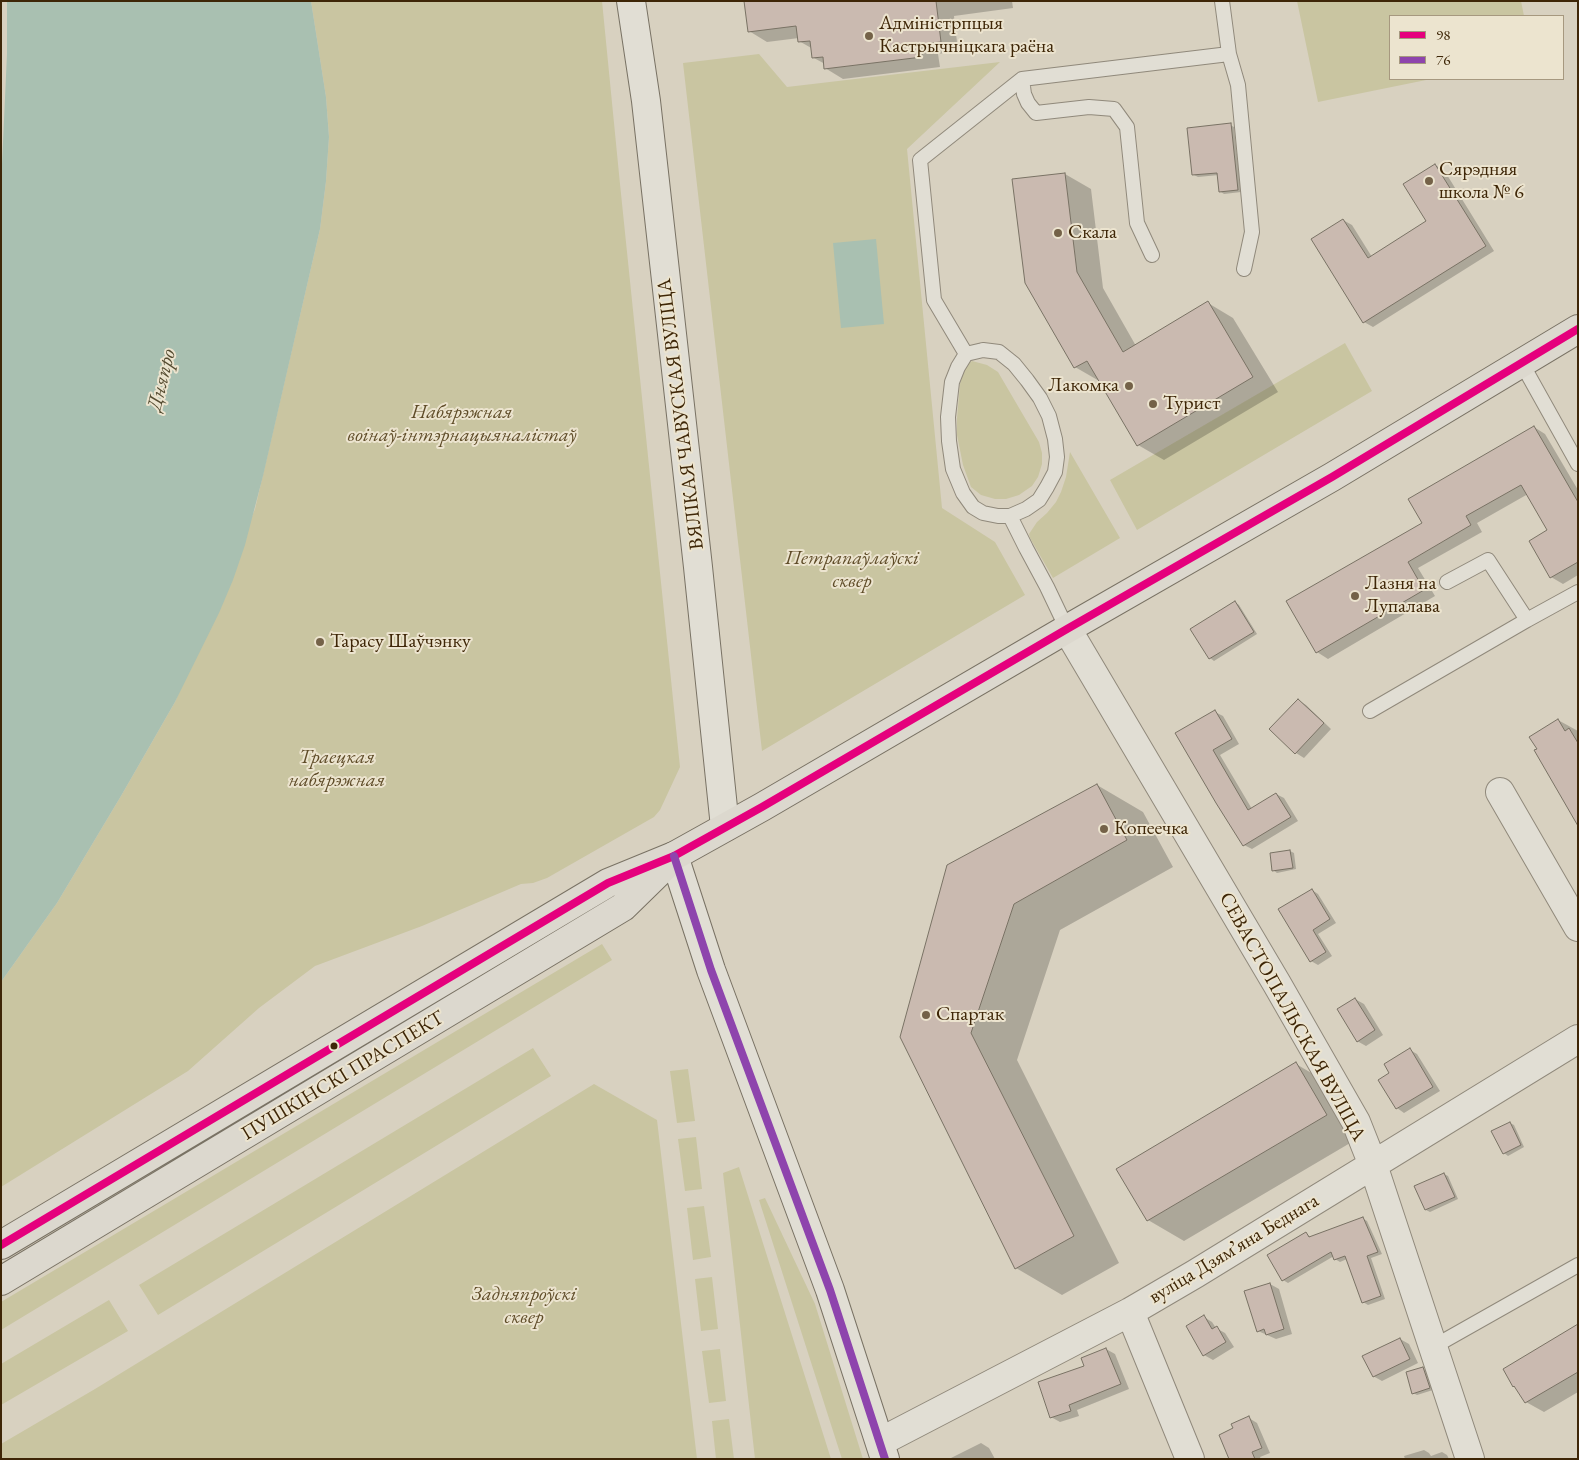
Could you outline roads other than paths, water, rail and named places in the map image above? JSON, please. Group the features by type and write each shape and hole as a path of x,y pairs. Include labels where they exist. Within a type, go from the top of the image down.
{"main road":[{"name":"ПУШКІНСКІ ПРАСПЕКТ","path":"1,1245 608,883 674,856 771,802 1067,628 1332,476 1578,329"},
{"name":"ПУШКІНСКІ ПРАСПЕКТ","path":"1,1281 622,907 674,856"}],"street":[{"name":"ВЯЛІКАЯ ЧАВУСКАЯ ВУЛІЦА","path":"631,1 646,101 725,827"},
{"name":"СЕВАСТОПАЛЬСКАЯ ВУЛІЦА","path":"1067,628 1356,1122 1470,1459"},
{"path":"1500,792 1578,927"},
{"path":"674,856 711,970 830,1290 883,1450"},
{"name":"вуліца Дзямʼяна Беднага","path":"883,1450 1195,1274 1578,1039"},
{"path":"1130,1312 1190,1459"}],"lane":[{"path":"1222,1 1229,54 1238,85 1252,232 1244,270"},
{"path":"966,354 934,300 920,160 1022,79 1229,54"},
{"path":"1022,79 1024,94 1036,113 1089,107 1114,109 1127,127 1137,224 1152,255"},
{"path":"983,350 999,352 1014,364 1040,398 1049,416 1056,439 1057,457 1055,472 1047,488 1039,500 1026,509 1010,516 984,513 974,506 963,493 953,469 949,440 952,382 966,354 983,350"},
{"path":"1521,362 1578,464"},
{"path":"1010,516 1067,628"},
{"path":"1448,582 1488,560 1527,620"},
{"path":"1370,711 1578,592"},
{"path":"1433,1347 1578,1265"}],"water":[{"name":"Дняпро","path":"7,1 311,1 326,97 329,137 320,229 263,476 245,545 233,580 219,613 175,702 121,796 57,903 1,982 1,186 7,54"},
{"path":"876,239 884,324 841,328 833,243"}],"place":[{"name":"Адміністрпцыя Кастрычніцкага раёна","path":"869,36"},
{"name":"Сярэдняя школа № 6","path":"1429,181"},
{"name":"Скала","path":"1058,233"},
{"name":"Лакомка","path":"1129,386"},
{"name":"Турист","path":"1153,404"},
{"name":"Лазня на Лупалава","path":"1355,596"},
{"name":"Тарасу Шаўчэнку","path":"320,642"},
{"name":"Копеечка","path":"1104,829"},
{"name":"Спартак","path":"926,1015"}],"park label":[{"name":"Набярэжная воінаў-інтэрнацыяналістаў","path":"462,424"},
{"name":"Петрапаўлаўскі сквер","path":"852,570"},
{"name":"Траецкая набярэжная","path":"337,770"},
{"name":"Задняпроўскі сквер","path":"524,1306"}]}
